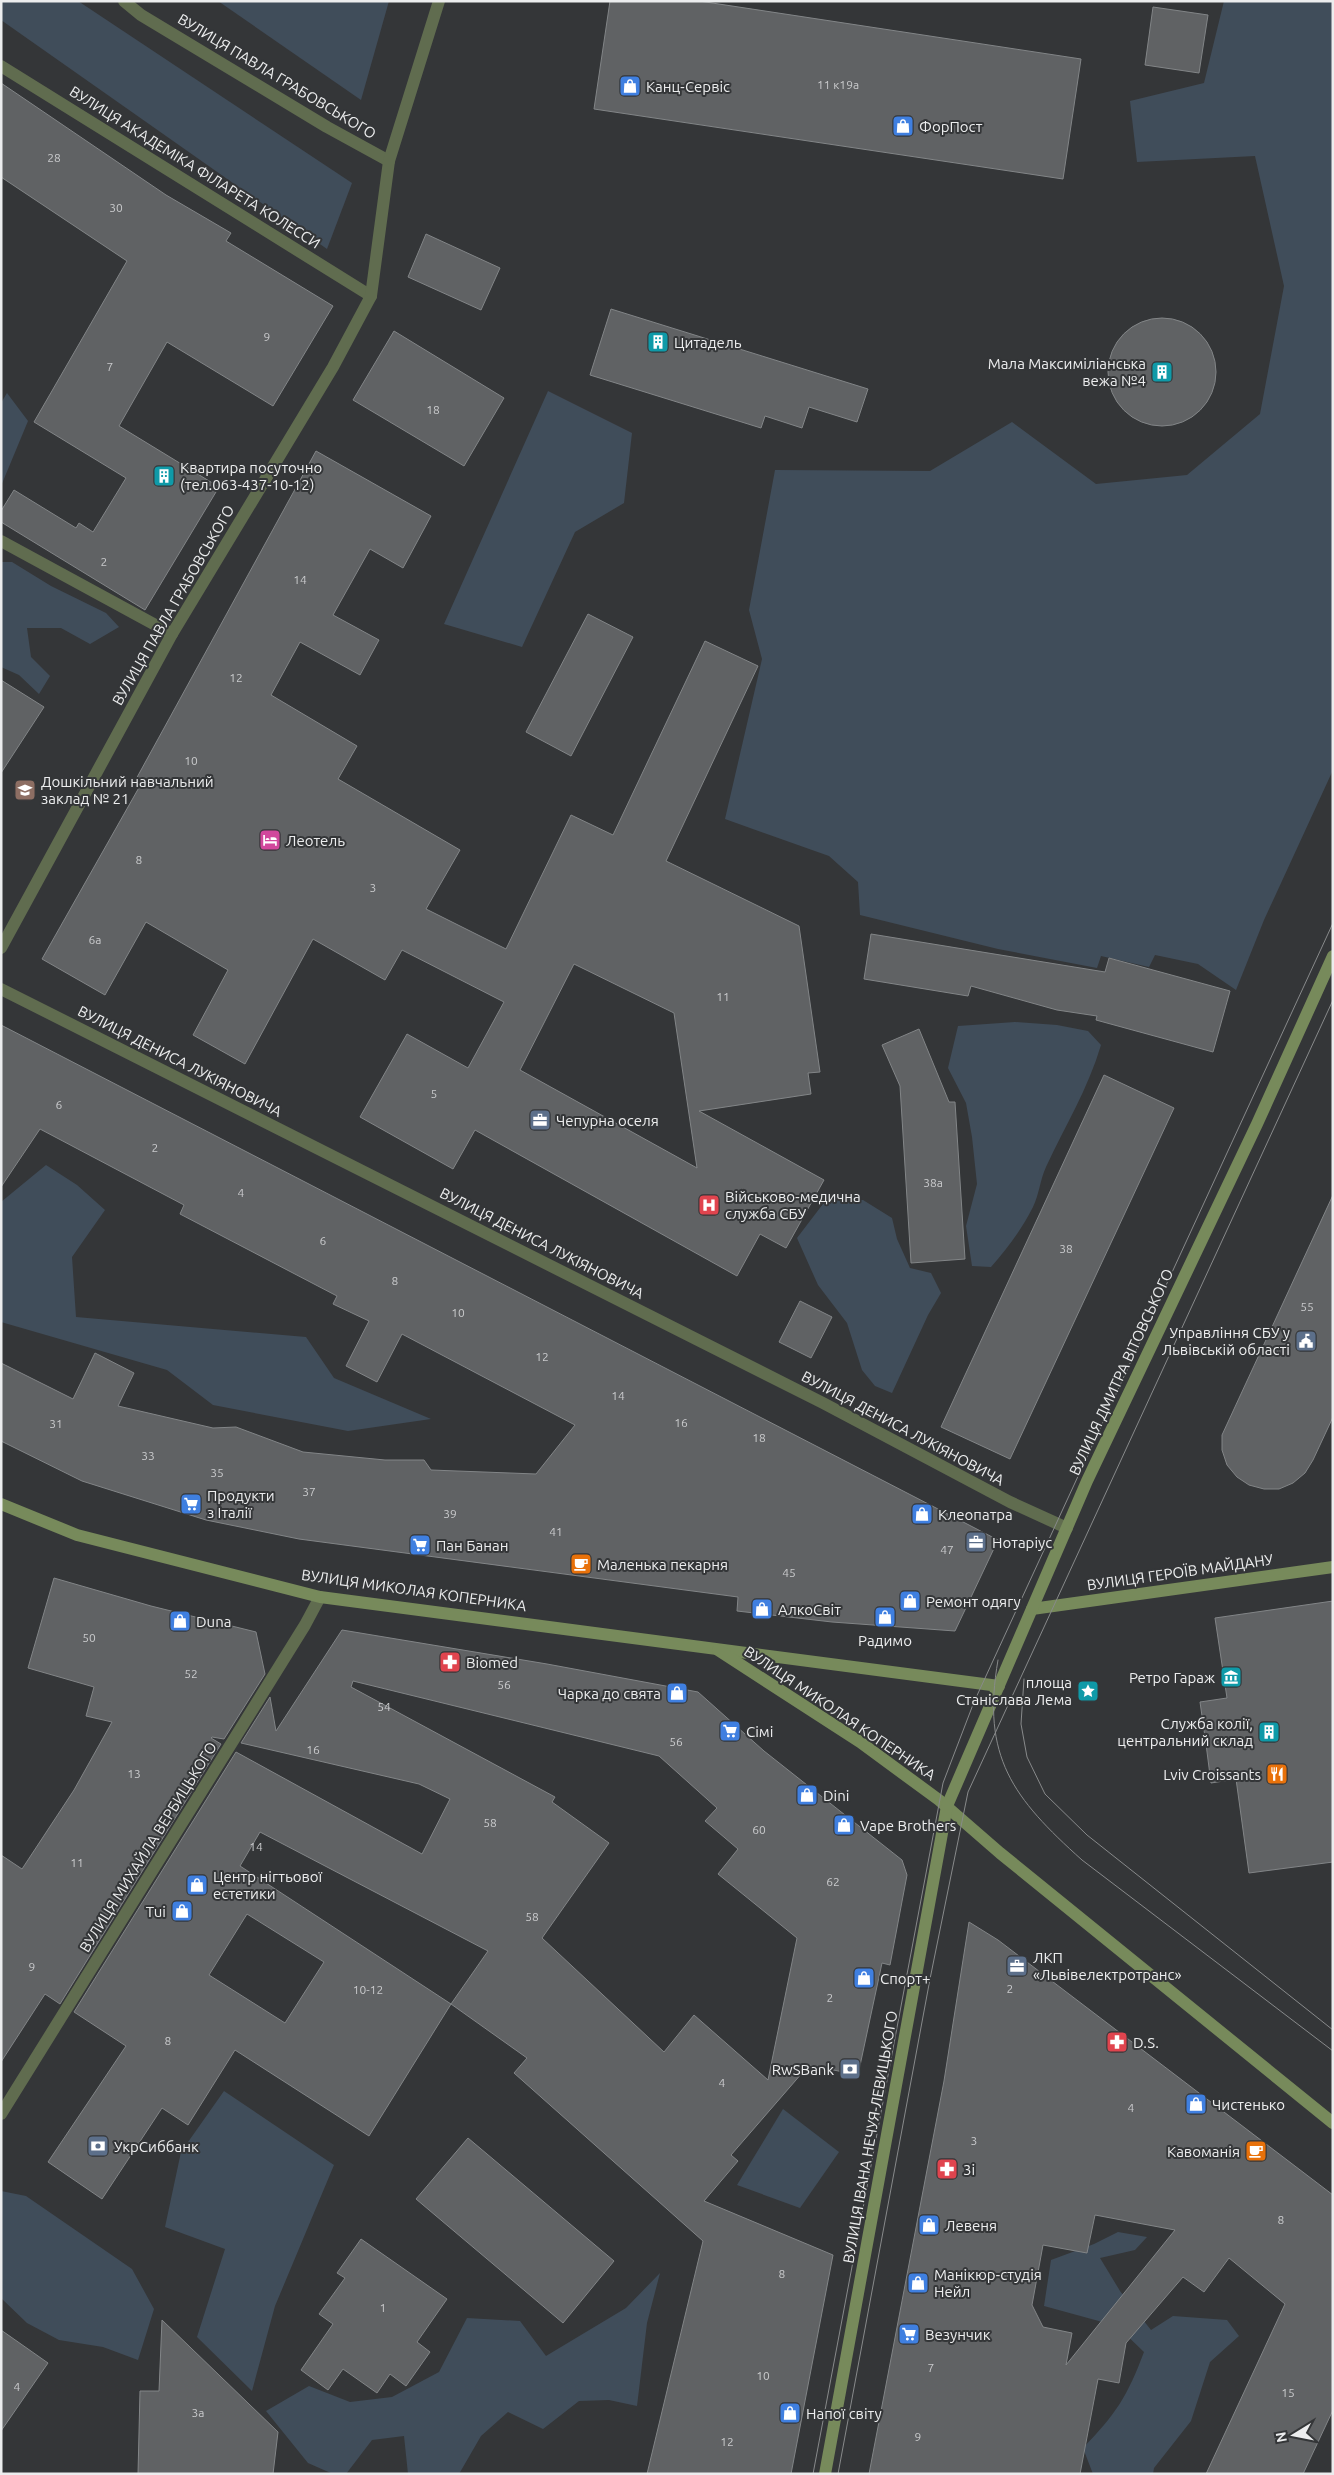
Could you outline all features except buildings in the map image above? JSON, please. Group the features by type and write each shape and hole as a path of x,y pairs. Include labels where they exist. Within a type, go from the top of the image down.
{"main road":[{"name":"ВУЛИЦЯ ДМИТРА ВІТОВСЬКОГО","path":"947,1806 1067,1528 1333,956"},
{"name":"ВУЛИЦЯ МИКОЛАЯ КОПЕРНИКА","path":"1,1504 77,1535 320,1596 999,1686"},
{"name":"ВУЛИЦЯ ГЕРОЇВ МАЙДАНУ","path":"1032,1609 1333,1567"},
{"name":"ВУЛИЦЯ МИКОЛАЯ КОПЕРНИКА","path":"714,1647 860,1742 947,1806 1000,1853 1333,2122"},
{"name":"ВУЛИЦЯ ІВАНА НЕЧУЯ-ЛЕВИЦЬКОГО","path":"825,2474 947,1806"}],"street":[{"name":"ВУЛИЦЯ ПАВЛА ГРАБОВСЬКОГО","path":"124,1 150,20 327,127 389,161"},
{"name":"ВУЛИЦЯ ПАВЛА ГРАБОВСЬКОГО","path":"1,948 172,634 333,367 371,296 389,161 439,1"},
{"name":"ВУЛИЦЯ АКАДЕМІКА ФІЛАРЕТА КОЛЕССИ","path":"1,66 371,296"},
{"path":"1,541 172,634"},
{"name":"ВУЛИЦЯ ДЕНИСА ЛУКІЯНОВИЧА","path":"1,989 823,1403 1010,1502 1067,1528"},
{"name":"ВУЛИЦЯ МИХАЙЛА ВЕРБИЦЬКОГО","path":"1,2114 305,1625 320,1596"}],"shaded area":[{"path":"1,1 78,1 352,183 327,249 1,20"},
{"path":"218,1 389,1 361,100"},
{"path":"1224,1 1333,1 1333,770 1264,920 1236,990 1198,964 1155,955 1149,967 1101,956 1097,968 998,949 860,915 858,882 829,856 725,819 762,659 749,610 775,470 930,471 1012,422 1096,484 1187,475 1260,414 1284,286 1255,156 1137,162 1130,101 1204,83"},
{"path":"548,391 632,433 624,503 575,532 522,647 444,624"},
{"path":"7,393 28,421 1,486 1,403"},
{"path":"1,562 12,562 51,586 106,613 119,627 90,644 61,628 27,628 31,657 50,676 39,694 19,675 1,667"},
{"path":"1015,1022 1057,1025 1088,1031 1101,1045 1090,1077 1046,1167 1029,1215 991,1267 972,1266 966,1226 977,1184 972,1137 966,1103 948,1068 958,1026"},
{"path":"46,1165 77,1185 105,1210 72,1257 76,1317 306,1337 334,1378 431,1419 348,1431 213,1405 167,1370 1,1322 1,1202"},
{"path":"826,1200 863,1200 892,1218 897,1239 910,1268 931,1273 941,1293 928,1315 892,1393 875,1386 862,1370 847,1323 818,1285 797,1238"},
{"path":"224,2091 334,2165 275,2306 252,2391 197,2337 225,2249 165,2227 181,2152"},
{"path":"783,2109 839,2152 800,2208 737,2185"},
{"path":"1,2191 26,2196 132,2269 154,2309 138,2360 103,2347 59,2340 27,2323 1,2298"},
{"path":"1118,2232 1147,2237 1135,2250 1100,2258 1120,2291 1151,2330 1173,2316 1227,2320 1239,2336 1210,2362 1191,2421 1154,2468 1153,2474 1093,2474 1083,2448 1120,2404 1144,2352 1117,2326 1044,2306 1051,2260 1094,2244"},
{"path":"660,2273 647,2323 637,2406 609,2400 579,2401 543,2429 508,2412 481,2436 459,2474 408,2474 404,2436 372,2440 346,2474 333,2474 308,2463 266,2411 309,2386 350,2402 392,2397 439,2372 467,2318 520,2321 546,2356 626,2308"}],"tram line":[{"path":"813,2474 943,1783 974,1702 1333,923"},
{"path":"838,2474 930,1979 968,1792 1333,1000"},
{"path":"998,1660 994,1694 994,1723 999,1750 1008,1773 1021,1795 1037,1816 1082,1860 1333,2051"},
{"path":"1024,1679 1021,1724 1027,1757 1045,1794 1087,1835 1333,2030"}],"place":[{"name":"Канц-Сервіс","path":"630,86"},
{"name":"ФорПост","path":"903,126"},
{"name":"Цитадель","path":"658,342"},
{"name":"Мала Максиміліанська вежа №4","path":"1162,372"},
{"name":"Квартира посуточно (тел.063-437-10-12)","path":"164,476"},
{"name":"Дошкільний навчальний заклад № 21","path":"25,790"},
{"name":"Леотель","path":"270,840"},
{"name":"Чепурна оселя","path":"540,1120"},
{"name":"Військово-медична служба СБУ","path":"709,1205"},
{"name":"Управління СБУ у Львівській області","path":"1306,1341"},
{"name":"Продукти з Італії","path":"191,1504"},
{"name":"Клеопатра","path":"922,1514"},
{"name":"Нотаріус","path":"976,1542"},
{"name":"Пан Банан","path":"420,1545"},
{"name":"Маленька пекарня","path":"581,1564"},
{"name":"Ремонт одягу","path":"910,1601"},
{"name":"АлкоСвіт","path":"762,1609"},
{"name":"Радимо","path":"885,1617"},
{"name":"Duna","path":"180,1621"},
{"name":"Biomed","path":"450,1662"},
{"name":"Ретро Гараж","path":"1231,1677"},
{"name":"площа Станіслава Лема","path":"1088,1691"},
{"name":"Чарка до свята","path":"677,1693"},
{"name":"Сімі","path":"730,1731"},
{"name":"Служба колії, центральний склад","path":"1269,1732"},
{"name":"Lviv Croissants","path":"1277,1774"},
{"name":"Dini","path":"807,1795"},
{"name":"Vape Brothers","path":"844,1825"},
{"name":"Центр нігтьової естетики","path":"197,1885"},
{"name":"Tui","path":"182,1911"},
{"name":"ЛКП «Львівелектротранс»","path":"1017,1966"},
{"name":"Спорт+","path":"864,1978"},
{"name":"D.S.","path":"1117,2042"},
{"name":"RwSBank","path":"850,2069"},
{"name":"Чистенько","path":"1196,2104"},
{"name":"УкрСиббанк","path":"98,2146"},
{"name":"Кавоманія","path":"1256,2151"},
{"name":"3і","path":"947,2169"},
{"name":"Левеня","path":"929,2225"},
{"name":"Манікюр-студія Нейл","path":"918,2283"},
{"name":"Везунчик","path":"909,2334"},
{"name":"Напої світу","path":"790,2413"}]}
